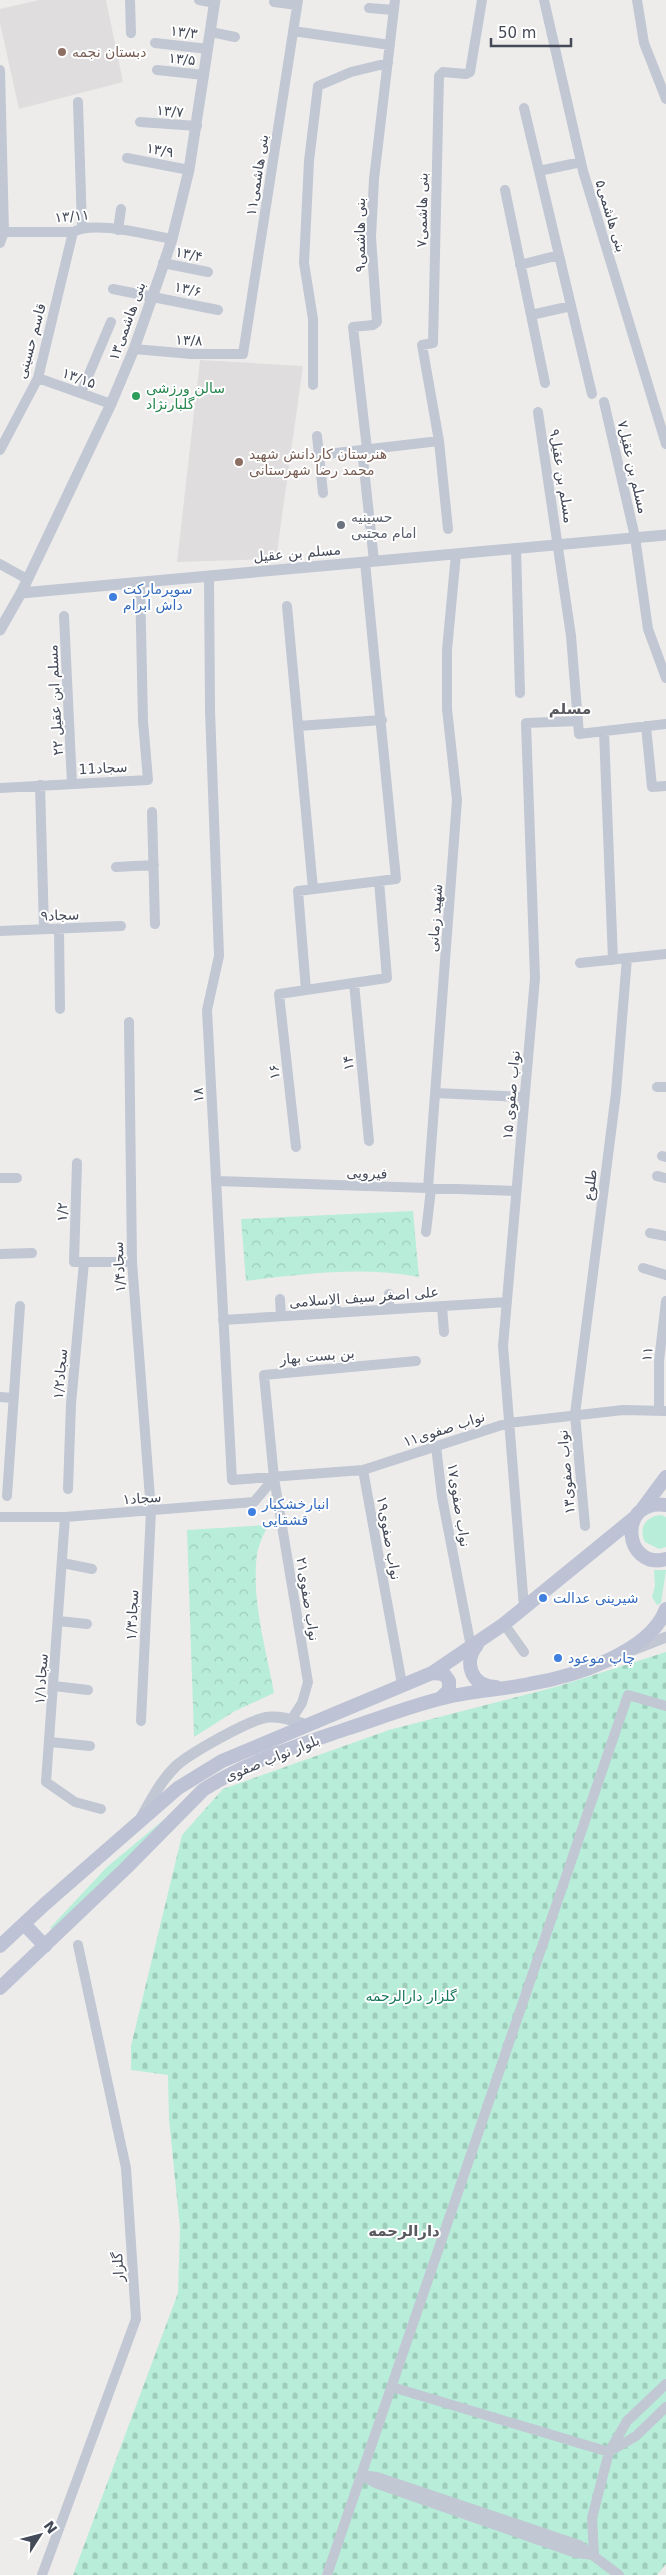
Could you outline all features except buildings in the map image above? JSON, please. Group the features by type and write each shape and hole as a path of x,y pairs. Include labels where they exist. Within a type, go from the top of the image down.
{"main road":[{"path":"666,1476 638,1514 631,1536 638,1552 653,1560 666,1559"},
{"path":"638,1514 657,1504 666,1505"},
{"name":"بلوار نواب صفوی","path":"0,1946 178,1788 200,1773 240,1753 432,1672 504,1624 638,1514"},
{"name":"بلوار نواب صفوی","path":"0,1988 126,1868 203,1790 218,1780 302,1744 441,1698 531,1684 617,1657 646,1638 658,1625 666,1609"},
{"path":"476,1644 469,1660 471,1672 479,1683 491,1687 531,1684"},
{"path":"432,1672 444,1674 449,1681 449,1690 441,1698"},
{"path":"24,1924 44,1946"}],"street":[{"path":"130,0 131,33"},
{"path":"199,0 215,1"},
{"name":"بنی هاشمی۷","path":"439,441 422,345 433,343 439,76 444,72 466,74 470,72 482,0"},
{"name":"بنی هاشمی۵","path":"544,0 581,162 665,440"},
{"path":"637,0 644,43 661,73 665,92"},
{"name":"بنی هاشمی۱۳","path":"0,630 21,593 111,404 134,349 172,239 189,170 197,126 215,1"},
{"path":"274,2 298,3"},
{"name":"بنی هاشمی۱۱","path":"243,354 298,3"},
{"path":"369,8 395,5"},
{"name":"بنی هاشمی۹","path":"365,450 353,326 373,325 377,322 371,237 374,179 395,5"},
{"path":"294,31 390,45"},
{"path":"211,32 235,37"},
{"name":"۱۳/۳","path":"156,42 208,49"},
{"path":"313,385 313,320 304,263 309,161 318,86 351,72 388,63"},
{"path":"0,70 2,232 0,243"},
{"name":"۱۳/۵","path":"157,70 204,75"},
{"name":"قاسم حسینی","path":"0,450 38,378 77,230 78,102"},
{"path":"524,108 592,394"},
{"name":"۱۳/۷","path":"140,122 197,126"},
{"name":"۱۳/۹","path":"127,158 189,170"},
{"path":"540,171 581,162"},
{"path":"505,190 545,383"},
{"path":"118,230 121,209"},
{"name":"۱۳/۱۱","path":"2,232 118,230 172,239"},
{"path":"520,265 559,256"},
{"name":"۱۳/۴","path":"163,262 208,272"},
{"name":"۱۳/۶","path":"113,289 218,310"},
{"path":"531,315 571,306"},
{"path":"81,393 111,322"},
{"name":"۱۳/۸","path":"134,349 191,354 243,354"},
{"name":"۱۳/۱۵","path":"38,378 111,404"},
{"name":"مسلم بن عقیل۷","path":"604,402 635,537 648,629 666,678"},
{"name":"مسلم بن عقیل۹","path":"538,412 559,544 571,636 578,721"},
{"path":"317,436 323,493"},
{"path":"319,455 439,441 448,528"},
{"path":"365,450 376,674 382,720 396,879 379,881 313,889 298,891 306,990 387,978 379,881"},
{"name":"مسلم بن عقیل","path":"21,593 666,534"},
{"path":"516,548 520,693"},
{"name":"شهید زمانی","path":"426,1232 456,800 447,709 448,650 456,554"},
{"path":"0,564 27,579"},
{"name":"۱۸","path":"209,576 210,710 219,956 207,1010 232,1480"},
{"name":"11سجاد","path":"0,788 148,780 143,721 140,583"},
{"path":"287,606 313,889"},
{"name":"مسلم ابن عقیل ۲۲","path":"64,616 72,784"},
{"path":"298,726 382,720"},
{"path":"578,721 579,734 666,724"},
{"name":"نواب صفوی ۱۵","path":"524,1607 503,1346 535,978 526,724 578,721"},
{"path":"646,726 652,787 666,786"},
{"path":"604,731 613,960"},
{"path":"40,786 44,929"},
{"path":"152,812 155,924"},
{"path":"116,867 154,865"},
{"name":"۹سجاد","path":"0,931 121,926"},
{"path":"59,928 60,1009"},
{"path":"580,963 666,954"},
{"name":"طلوع","path":"575,1414 616,1093 627,958"},
{"name":"۱۴","path":"354,983 370,1141"},
{"name":"۱۶","path":"296,1146 279,994 306,990"},
{"name":"۱/۴سجاد","path":"129,1022 132,1262 151,1511"},
{"path":"435,1093 524,1097"},
{"name":"۱/۲","path":"77,1163 79,1262"},
{"path":"0,1178 17,1178"},
{"name":"فیرویی","path":"217,1181 516,1192"},
{"path":"650,1233 666,1236"},
{"path":"0,1254 32,1253"},
{"path":"79,1262 132,1262"},
{"name":"۱/۲سجاد","path":"68,1489 79,1262"},
{"path":"643,1268 666,1275"},
{"path":"389,1294 389,1309"},
{"path":"334,1296 336,1313"},
{"path":"280,1299 281,1316"},
{"name":"۱۱","path":"662,1410 659,1361 666,1301"},
{"name":"علی اصغر سیف الاسلامی","path":"223,1320 507,1302"},
{"path":"6,1496 20,1306"},
{"path":"442,1306 444,1332"},
{"name":"بن بست بهار","path":"274,1478 264,1375 416,1361"},
{"path":"0,1397 13,1398"},
{"name":"۱۱نواب صفوی","path":"232,1480 363,1470 508,1423 575,1414 662,1410"},
{"name":"۱۳نواب صفوی","path":"575,1414 585,1526"},
{"name":"۱۷نواب صفوی","path":"436,1446 456,1568 476,1644"},
{"name":"۱۹نواب صفوی","path":"363,1470 387,1611 402,1684"},
{"name":"۱سجاد","path":"0,1516 66,1517 254,1502 274,1478"},
{"name":"۲۱نواب صفوی","path":"274,1478 308,1682 302,1703 291,1720"},
{"name":"۱/۳سجاد","path":"141,1721 151,1511"},
{"name":"۱/۱سجاد","path":"66,1517 46,1782 75,1802 101,1808"},
{"path":"63,1563 92,1569"},
{"path":"59,1621 87,1624"},
{"path":"504,1624 524,1652"},
{"path":"617,1657 666,1637"},
{"path":"54,1686 88,1690"},
{"path":"327,2575 628,1695 666,1706"},
{"path":"138,1823 156,1790 176,1766 234,1730 267,1716 307,1725"},
{"path":"50,1742 90,1746"},
{"name":"گلزار","path":"42,2575 136,2319 126,2168 78,1945"},
{"path":"594,2555 592,2518 609,2452 627,2421 666,2384"},
{"path":"392,2387 609,2452 636,2436 666,2407"},
{"path":"362,2475 377,2477 579,2545 619,2575"}],"shaded area":[{"name":"دبستان نجمه","path":"39,0 106,0 123,82 19,109 0,23 0,9"},
{"name":"هنرستان کاردانش شهید محمد رضا شهرستانی","path":"200,360 303,366 276,559 177,562"}],"green space":[{"path":"413,1211 419,1277 376,1272 332,1272 246,1281 241,1219"},
{"path":"661,1515 666,1517 666,1547 659,1549 645,1542 642,1532 648,1520"},
{"path":"268,1525 257,1554 256,1589 260,1624 274,1693 235,1711 194,1737 187,1530"},
{"path":"654,1570 666,1570 661,1603 657,1605 652,1597 655,1586"},
{"name":"گلزار دارالرحمه","path":"666,1652 666,2564 657,2575 73,2575 178,2293 180,2228 169,2119 168,2075 131,2070 131,2046 182,1835 223,1789 389,1730 559,1686"},
{"path":"173,1812 174,1814 53,1930 50,1928 107,1867"}],"place":[{"name":"دبستان نجمه","path":"62,52"},
{"name":"سالن ورزشی گلبارنژاد","path":"136,396"},
{"name":"هنرستان کاردانش شهید محمد رضا شهرستانی","path":"239,462"},
{"name":"حسینیه امام مجتبی","path":"341,525"},
{"name":"سوپرمارکت داش ابرام","path":"113,597"},
{"name":"انبارخشکبار قشقایی","path":"252,1512"},
{"name":"شیرینی عدالت","path":"543,1598"},
{"name":"چاپ موعود","path":"558,1658"}],"district":[{"name":"مسلم","path":"570,709"},
{"name":"دارالرحمه","path":"404,2231"}]}
